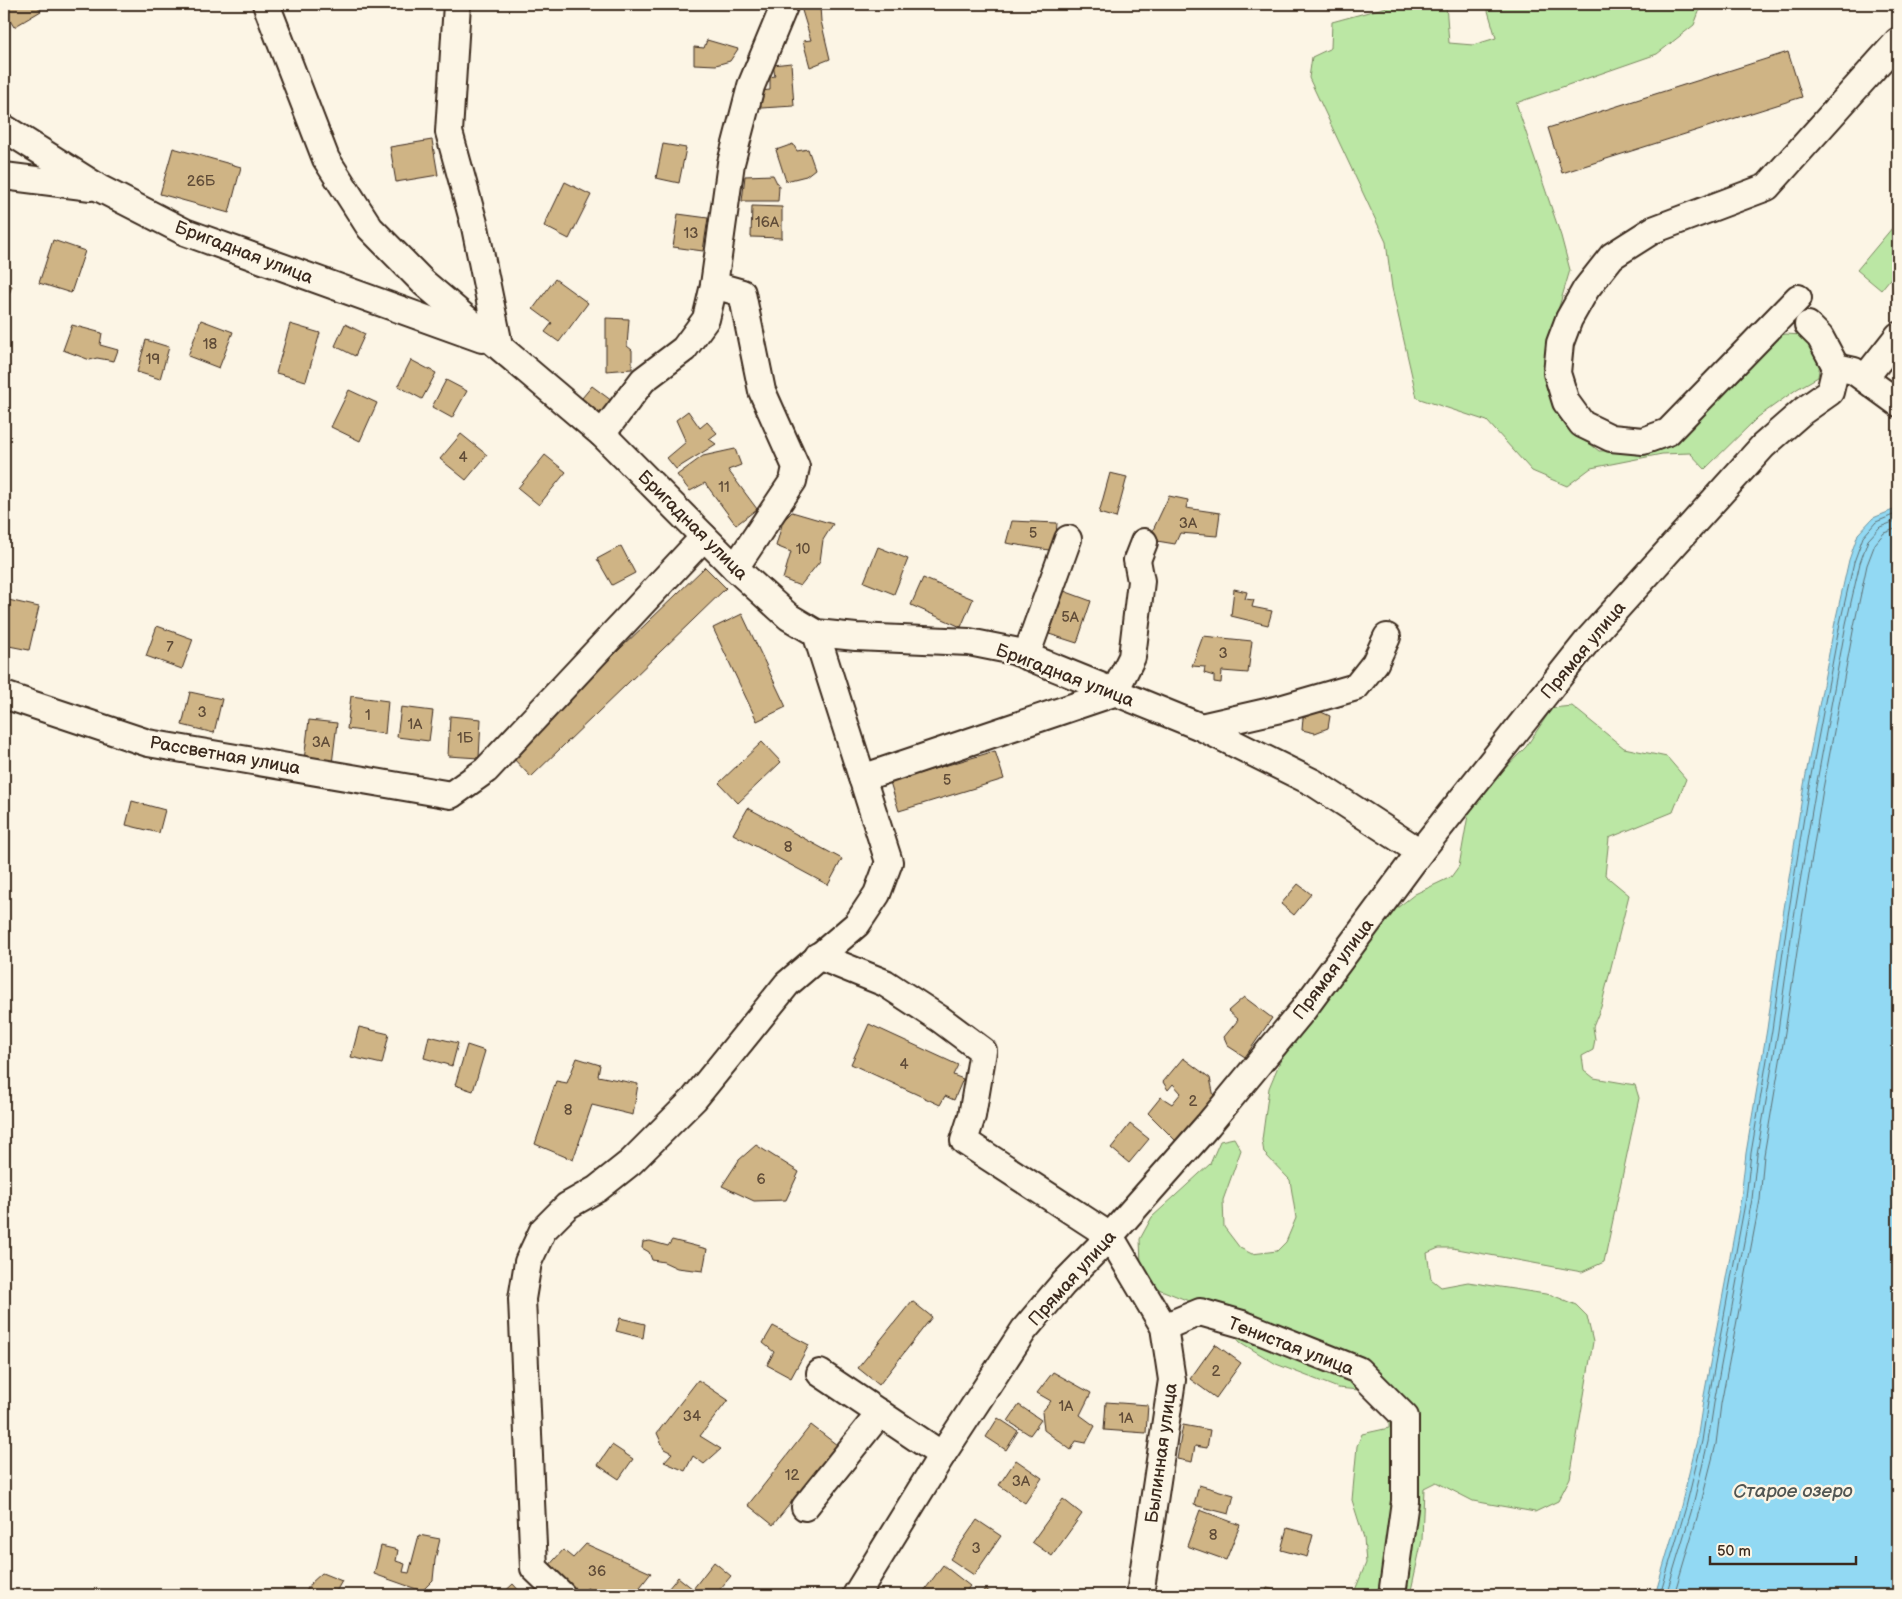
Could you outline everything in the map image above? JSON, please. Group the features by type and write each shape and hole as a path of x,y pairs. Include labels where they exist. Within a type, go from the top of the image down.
{"street":[{"name":"Бригадная улица","path":"266,4 326,160 370,228 424,283 602,434 735,568 789,617 816,633 856,637 969,642 1026,656 1201,727 1314,783 1420,852"},
{"path":"456,4 448,132 475,226 499,345"},
{"path":"602,434 643,380 684,349 706,319 714,285 731,163 751,86 785,4"},
{"path":"1798,298 1668,432 1643,441 1611,438 1582,424 1566,402 1557,373 1560,343 1569,319 1586,289 1612,256 1653,230 1768,187 1898,41"},
{"name":"Бригадная улица","path":"4,128 99,188 185,232 499,345"},
{"path":"4,176 99,188"},
{"path":"714,285 742,293 762,391 796,467 793,482 735,568"},
{"path":"1808,325 1820,337 1836,366 1854,371 1866,378 1898,403"},
{"path":"1866,378 1898,336"},
{"name":"Прямая улица","path":"856,1595 942,1455 1024,1330 1062,1285 1110,1236 1208,1125 1303,1010 1420,852 1589,639 1763,446 1803,411 1830,392 1836,366"},
{"name":"Рассветная улица","path":"4,695 148,743 451,795 486,770 704,537"},
{"path":"1026,656 1068,539"},
{"path":"862,778 1114,693 1132,657 1141,581 1137,560 1144,542"},
{"path":"562,1595 534,1568 522,1299 528,1262 543,1230 567,1206 597,1189 631,1162 694,1099 787,984 857,924 877,894 889,862 816,633"},
{"path":"1201,727 1280,709 1356,687 1375,663 1387,637"},
{"path":"818,956 885,984 940,1019 983,1051 972,1116 964,1141 1110,1236"},
{"name":"Былинная улица","path":"1110,1236 1164,1328 1172,1380 1140,1595"},
{"name":"Тенистая улица","path":"1164,1328 1200,1312 1242,1324 1358,1370 1405,1417 1405,1501 1392,1595"},
{"path":"820,1373 942,1455"},
{"path":"805,1507 880,1414"}],"green space":[{"path":"1389,4 1446,4 1449,43 1473,45 1496,38 1486,4 1702,4 1694,25 1657,54 1516,103 1561,236 1570,270 1544,357 1547,389 1561,421 1599,451 1648,449 1771,336 1786,334 1802,335 1820,363 1818,377 1797,389 1758,417 1705,469 1690,453 1662,454 1591,468 1567,486 1532,471 1487,421 1417,398 1392,288 1386,242 1309,78 1312,57 1331,48 1332,22 1387,7"},
{"path":"1898,221 1898,269 1881,290 1857,270"},
{"path":"1572,706 1624,748 1667,757 1686,779 1673,812 1609,838 1605,875 1629,895 1601,1007 1593,1027 1595,1039 1593,1050 1582,1056 1584,1070 1594,1078 1635,1085 1639,1098 1604,1262 1582,1272 1452,1248 1439,1248 1427,1253 1431,1279 1441,1287 1468,1282 1552,1295 1576,1305 1587,1316 1593,1342 1570,1478 1558,1501 1535,1512 1473,1501 1436,1482 1424,1488 1422,1540 1410,1595 1353,1595 1366,1563 1364,1538 1352,1500 1357,1446 1362,1434 1389,1428 1389,1415 1379,1392 1338,1388 1276,1364 1240,1342 1214,1311 1156,1288 1141,1265 1140,1239 1152,1217 1210,1164 1220,1141 1234,1138 1241,1150 1223,1200 1224,1227 1240,1248 1252,1254 1277,1251 1286,1242 1296,1218 1290,1180 1264,1153 1262,1140 1269,1088 1284,1052 1383,919 1415,894 1451,877 1459,866 1470,804 1526,747 1552,708"}],"water":[{"name":"Старое озеро","path":"1898,508 1898,1595 1655,1595 1681,1506 1697,1440 1741,1198 1746,1153 1804,785 1835,622 1849,560 1858,534 1873,518"}],"building":[{"path":"4,4 36,4 41,11 14,27 4,11"},
{"path":"800,4 830,4 831,6 820,7 821,21 830,59 810,67 803,41 811,40"},
{"path":"1731,4 1752,4 1733,10"},
{"path":"707,40 738,49 730,61 716,65 694,64 694,47 704,48"},
{"path":"1788,52 1802,97 1562,173 1548,128"},
{"path":"791,63 794,106 761,108 760,91 770,90 770,77 775,76 773,65"},
{"path":"432,140 438,175 396,182 390,147"},
{"path":"663,144 686,148 679,183 656,178"},
{"path":"793,144 797,151 808,149 815,169 806,176 786,181 776,150"},
{"path":"173,148 241,167 229,213 160,194"},
{"path":"773,175 779,187 778,201 742,201 745,176"},
{"path":"565,182 591,195 569,239 544,226"},
{"path":"752,206 782,207 782,238 751,237"},
{"path":"678,214 708,218 703,251 673,247"},
{"path":"53,240 85,251 71,293 39,283"},
{"path":"555,279 588,303 559,342 545,332 552,323 533,309"},
{"path":"4,283 12,286 4,307"},
{"path":"606,318 629,319 627,346 632,350 632,369 606,371"},
{"path":"201,320 233,332 219,368 188,356"},
{"path":"290,324 320,333 306,381 276,373"},
{"path":"345,324 365,334 355,356 335,346"},
{"path":"72,325 102,333 100,345 118,350 114,361 97,358 90,360 63,350"},
{"path":"146,340 169,347 160,379 137,372"},
{"path":"411,360 436,373 422,399 398,386"},
{"path":"446,380 467,391 452,418 432,407"},
{"path":"592,386 612,401 600,417 588,413 582,398"},
{"path":"349,390 377,403 360,441 331,427"},
{"path":"688,411 700,428 707,422 717,433 709,439 716,444 676,469 667,458 686,442 676,420"},
{"path":"461,434 487,455 466,480 440,459"},
{"path":"735,449 741,465 728,470 757,509 736,525 705,483 690,491 677,475 703,456"},
{"path":"545,455 566,472 539,505 518,488"},
{"path":"1110,473 1127,477 1116,518 1099,513"},
{"path":"1169,496 1188,500 1186,508 1220,513 1217,536 1180,533 1175,544 1157,541 1152,532"},
{"path":"792,512 833,524 823,540 820,561 800,586 783,579 791,552 776,546 783,521"},
{"path":"1012,521 1057,523 1055,551 1006,543"},
{"path":"621,546 635,573 612,585 597,559"},
{"path":"878,547 908,559 894,594 864,582"},
{"path":"705,567 726,588 531,777 510,755"},
{"path":"923,578 973,599 961,627 911,605"},
{"path":"1234,589 1247,592 1245,599 1254,600 1252,607 1272,611 1268,625 1231,616"},
{"path":"1064,591 1091,601 1077,643 1049,634"},
{"path":"4,599 39,607 29,650 4,645"},
{"path":"742,614 786,707 757,721 713,628"},
{"path":"157,626 193,639 182,669 146,656"},
{"path":"1203,636 1252,641 1248,673 1222,671 1221,683 1214,682 1214,676 1204,673 1205,667 1192,666"},
{"path":"190,692 222,699 214,733 182,725"},
{"path":"351,696 388,701 385,734 347,729"},
{"path":"401,707 433,711 429,741 397,737"},
{"path":"1319,711 1330,716 1328,728 1315,733 1302,730 1303,718"},
{"path":"450,716 481,719 479,758 448,756"},
{"path":"309,720 337,723 332,764 304,760"},
{"path":"762,742 781,762 738,803 719,783"},
{"path":"995,751 1004,779 899,811 890,782"},
{"path":"132,801 165,810 159,833 126,825"},
{"path":"748,808 842,859 828,885 733,834"},
{"path":"1298,884 1311,894 1294,915 1281,904"},
{"path":"1244,997 1272,1018 1245,1057 1228,1046 1224,1037 1238,1020 1228,1011"},
{"path":"869,1024 958,1065 953,1075 963,1079 954,1100 945,1096 940,1105 851,1064"},
{"path":"359,1027 389,1034 382,1064 351,1057"},
{"path":"429,1036 458,1043 452,1066 424,1058"},
{"path":"467,1045 485,1051 473,1091 455,1085"},
{"path":"577,1058 600,1065 598,1076 638,1084 633,1115 592,1105 573,1160 535,1144 556,1081 567,1083"},
{"path":"1183,1058 1210,1078 1214,1097 1176,1141 1148,1113 1161,1097 1172,1104 1181,1093 1173,1084 1168,1090 1163,1082"},
{"path":"1130,1124 1149,1139 1129,1163 1111,1148"},
{"path":"756,1145 799,1172 786,1200 754,1201 722,1186 739,1160"},
{"path":"672,1240 707,1249 703,1271 677,1268 664,1262 652,1260 649,1252 642,1248 643,1242 650,1241 668,1246"},
{"path":"912,1301 932,1317 879,1385 858,1368"},
{"path":"620,1318 645,1324 643,1338 616,1331"},
{"path":"773,1326 809,1345 791,1378 767,1365 774,1352 763,1343"},
{"path":"1215,1344 1241,1363 1216,1398 1190,1379"},
{"path":"1053,1372 1091,1393 1080,1415 1095,1426 1086,1443 1076,1441 1071,1450 1044,1430 1042,1412 1051,1401 1037,1393"},
{"path":"698,1380 728,1400 700,1436 721,1449 704,1464 693,1456 685,1471 664,1462 672,1453 664,1449 657,1433"},
{"path":"1106,1402 1148,1405 1146,1433 1104,1430"},
{"path":"1019,1405 1041,1420 1030,1435 1008,1421"},
{"path":"998,1418 1018,1431 1006,1450 986,1437"},
{"path":"811,1425 837,1445 773,1525 748,1505"},
{"path":"1183,1425 1210,1430 1207,1448 1195,1446 1192,1462 1177,1459"},
{"path":"612,1445 633,1459 619,1479 598,1465"},
{"path":"1016,1460 1042,1478 1025,1503 999,1485"},
{"path":"1199,1485 1234,1495 1229,1514 1194,1505"},
{"path":"1063,1499 1082,1514 1052,1556 1032,1542"},
{"path":"1200,1510 1240,1525 1226,1560 1187,1546"},
{"path":"977,1520 1001,1536 974,1575 950,1559"},
{"path":"1287,1528 1313,1535 1307,1557 1281,1550"},
{"path":"419,1535 440,1539 433,1580 422,1591 374,1574 381,1546 398,1550 396,1561 405,1564 403,1572 409,1573"},
{"path":"586,1544 651,1573 634,1595 600,1595 587,1588 581,1595 571,1595 546,1569 563,1550 573,1558"},
{"path":"714,1562 731,1576 715,1595 663,1595 678,1577 693,1589"},
{"path":"943,1565 970,1586 963,1595 921,1595"},
{"path":"322,1573 342,1581 334,1595 304,1595 310,1584"},
{"path":"513,1584 523,1595 501,1595"},
{"path":"1267,1588 1293,1595 1265,1595"},
{"path":"985,1589 995,1595 980,1595"}]}
